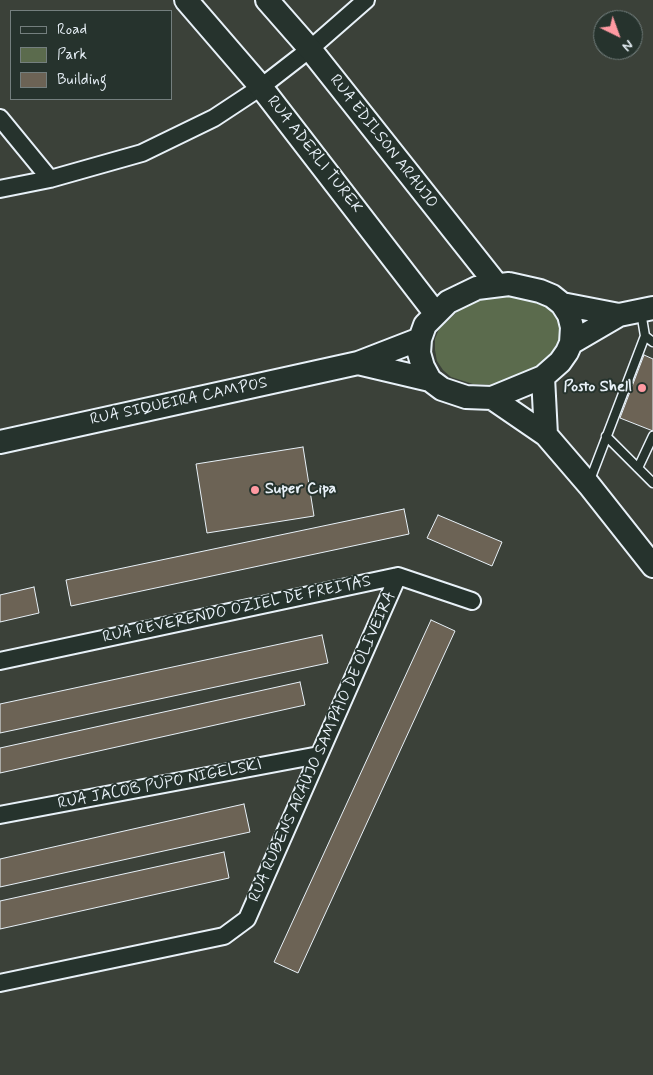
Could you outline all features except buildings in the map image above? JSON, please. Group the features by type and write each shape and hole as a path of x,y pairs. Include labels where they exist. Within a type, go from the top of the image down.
{"main road":[{"name":"RUA ADERLI TUREK","path":"186,0 261,87 436,314"},
{"name":"RUA EDILSON ARAUJO","path":"267,0 310,49 497,285"},
{"path":"509,284 540,291 552,296 562,304 572,327 571,343 560,362 543,377 492,398 466,397 442,389 430,380 422,367 419,353 420,338 425,325 448,302 477,288 509,284"},
{"path":"562,304 619,315"},
{"path":"571,343 619,315 647,309"},
{"name":"RUA SIQUEIRA CAMPOS","path":"0,442 358,363 420,338"},
{"name":"RUA SIQUEIRA CAMPOS","path":"358,363 430,380"},
{"path":"543,377 546,435"},
{"path":"492,398 546,435 589,485 653,566"}],"street":[{"path":"0,188 50,178 142,153 214,118 261,87 310,49 366,0"},
{"path":"0,118 50,178"},
{"path":"398,576 472,601"},
{"name":"RUA REVERENDO OZIEL DE FREITAS","path":"0,661 398,576"},
{"name":"RUA RUBENS ARAUJO SAMPAIO DE OLIVEIRA","path":"0,983 224,936 247,919 398,576"},
{"name":"RUA JACOB PUPO NIGELSKI","path":"0,815 319,755"}],"lane":[{"path":"589,485 645,336 647,309"},
{"path":"645,336 653,342"},
{"path":"606,436 653,483"},
{"path":"638,468 653,436"}],"green space":[{"path":"512,294 541,301 557,310 564,336 555,352 538,367 495,385 473,384 451,377 437,361 435,339 439,329 459,310 484,297"}],"place":[{"name":"Posto Shell","path":"642,388"},
{"name":"Super Cipa","path":"255,490"}]}
